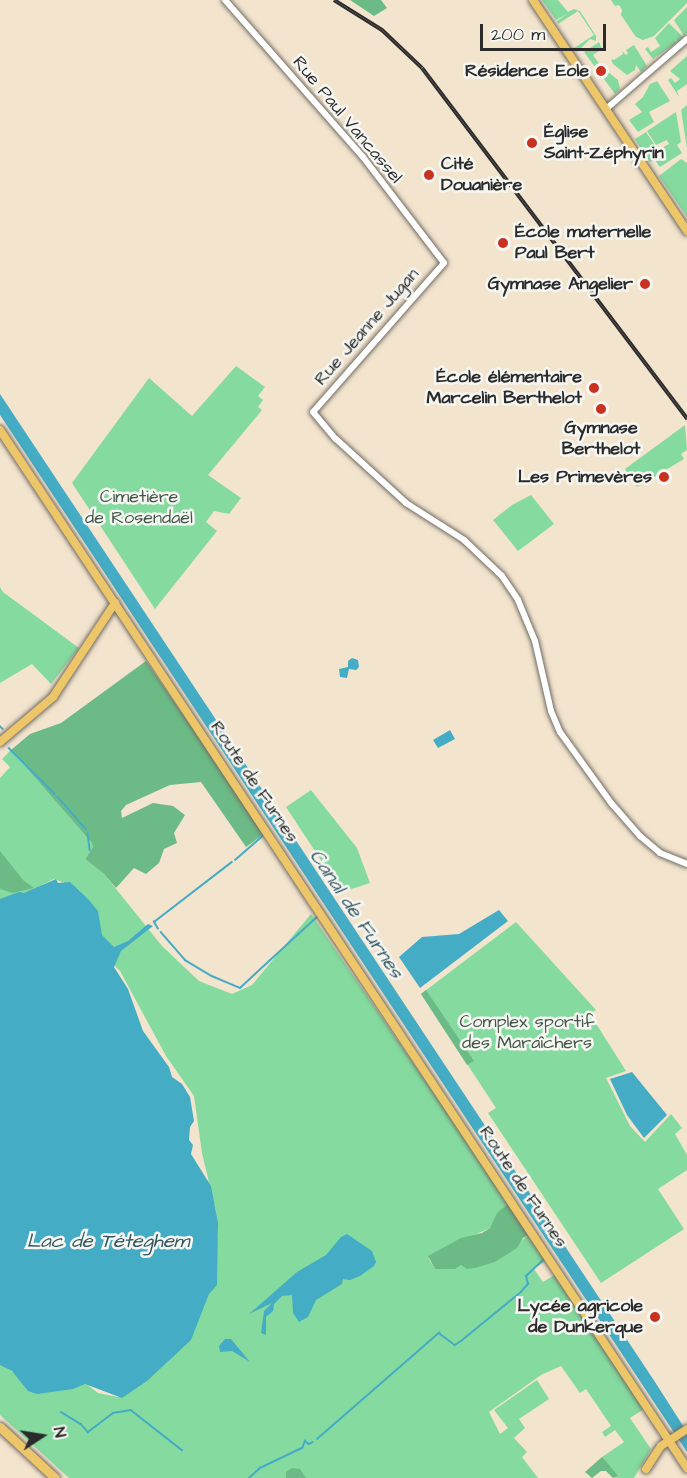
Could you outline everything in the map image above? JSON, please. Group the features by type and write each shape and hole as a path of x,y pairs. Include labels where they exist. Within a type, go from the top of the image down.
{"highway":[{"path":"0,1427 55,1478"},
{"path":"0,1436 46,1478"}],"main road":[{"path":"535,0 687,231"},
{"path":"607,108 687,225"},
{"name":"Route de Furnes","path":"0,430 687,1461"},
{"path":"0,741 53,697 115,603"},
{"path":"640,1478 656,1455 671,1440 687,1429"},
{"name":"Route de Furnes","path":"671,1440 687,1468"}],"street":[{"name":"Rue Paul Vancassel","path":"225,0 360,154 444,263"},
{"path":"607,108 687,39"},
{"name":"Rue Jeanne Jugan","path":"444,263 313,412 336,439 406,503 464,540 502,576 516,597 534,637 550,711 560,732 612,804 642,838 660,854 687,864"}],"green space":[{"path":"350,0 381,0 387,8 374,16"},
{"path":"542,0 558,0 568,12 574,9 580,11 596,36 596,41 590,39 577,52 574,48 594,35 578,11 558,24 557,21 567,14 556,20"},
{"path":"611,0 687,0 687,3 654,36 643,40 636,37 621,15 622,10 619,5 615,6"},
{"path":"687,7 687,34 684,36 674,20"},
{"path":"669,23 683,37 678,42 675,39 676,43 653,59 645,49 648,47 651,52 660,46 655,38"},
{"name":"Résidence Eole","path":"599,42 602,49 593,55 600,65 605,65 607,71 618,80 620,89 615,94 584,52"},
{"path":"634,45 647,66 641,72 636,65 635,70 627,75 613,64 611,59 614,60 623,54 622,51 626,55 628,53 626,50"},
{"path":"687,56 687,84 677,91 679,97 668,80 671,78 675,83 680,79 670,71"},
{"path":"657,81 670,101 649,112 654,122 638,132 629,120 642,112 635,104 643,97 650,84"},
{"path":"687,105 687,148 681,110"},
{"path":"676,112 681,142 677,145 682,153 660,167 655,160 650,162 635,139 646,132 658,150 669,144 667,140 656,145 647,131"},
{"path":"681,159 687,163 687,217 659,176"},
{"name":"Cimetière de Rosendaël","path":"236,366 265,387 258,396 263,400 258,407 262,410 208,475 241,498 229,514 214,511 206,522 217,531 155,609 72,483 149,378 192,416"},
{"path":"685,425 687,450 681,454 684,459 637,487 625,469"},
{"path":"531,495 554,524 518,551 493,520 512,505"},
{"path":"0,587 3,592 79,648 51,684 32,664 0,683"},
{"path":"146,661 265,833 246,847 201,782 170,785 126,805 121,811 122,818 153,803 173,806 185,815 174,833 177,843 164,849 159,863 146,874 134,868 116,888 104,874 85,859 93,847 91,842 11,750 30,734 61,723"},
{"path":"11,750 91,842 93,847 85,859 104,874 162,946 199,981 232,994 252,985 311,914 509,1203 490,1228 429,1256 429,1259 435,1269 446,1269 462,1264 495,1262 530,1234 547,1260 534,1269 543,1282 556,1274 644,1409 630,1418 651,1449 634,1478 614,1478 617,1477 602,1457 624,1442 615,1430 605,1437 602,1432 611,1426 586,1389 580,1393 561,1366 541,1375 489,1412 500,1434 508,1428 494,1410 537,1380 549,1399 519,1419 525,1428 514,1438 527,1452 522,1457 538,1478 69,1478 0,1415 0,1363 17,1375 31,1392 85,1383 98,1393 118,1397 134,1387 218,1237 216,1212 202,1153 194,1096 166,1056 120,971 111,962 72,886 54,879 42,885 38,914 0,900 0,778 10,767 2,759"},
{"path":"311,790 357,848 370,883 342,892 286,807"},
{"path":"0,851 24,881 34,888 13,893 0,889"},
{"name":"Complex sportif des Maraîchers","path":"516,922 596,1010 590,1014 626,1071 606,1078 630,1126 645,1142 671,1114 682,1128 675,1134 687,1155 687,1170 658,1189 684,1229 601,1283 488,1113 496,1108 421,994"},
{"path":"426,990 474,1061 467,1065 421,994"},
{"path":"509,1203 530,1234 523,1238 517,1248 495,1262 475,1268 467,1269 461,1265 455,1269 435,1269 428,1256 461,1238 482,1233 490,1228 497,1213"},
{"path":"602,1457 618,1476 613,1478 606,1471 601,1471 592,1478 585,1472"},
{"path":"292,1468 300,1469 306,1478 286,1478 286,1472"}],"water":[{"path":"0,394 655,1382 687,1432 687,1452 0,415"},
{"path":"352,658 358,660 359,667 356,670 349,669 347,678 340,677 339,669 348,667 348,661"},
{"path":"450,730 455,739 438,748 433,740"},
{"name":"Lac de Téteghem","path":"56,879 58,883 70,882 88,899 98,911 102,935 114,947 128,941 148,924 153,926 121,951 114,967 128,989 143,1031 169,1067 172,1077 182,1084 190,1097 194,1121 190,1127 189,1140 193,1145 191,1154 211,1186 218,1223 217,1285 209,1294 191,1340 147,1381 122,1398 85,1384 73,1389 37,1394 28,1391 12,1371 0,1365 0,899 19,892 24,893"},
{"path":"499,910 508,921 420,988 399,957 422,937 459,934"},
{"path":"632,1072 667,1115 644,1138 627,1115 610,1079"},
{"path":"347,1234 372,1251 376,1262 374,1266 360,1276 350,1280 343,1279 342,1284 316,1300 308,1317 299,1322 293,1313 292,1295 282,1296 274,1304 273,1311 266,1317 266,1335 261,1333 264,1311 272,1303 249,1314 297,1272 326,1255 341,1237"},
{"path":"225,1339 231,1339 250,1362 232,1351 220,1352 219,1346"}],"waterway":[{"path":"0,726 3,729"},
{"path":"9,748 55,794"},
{"path":"58,797 86,829"},
{"path":"88,833 90,850"},
{"path":"235,860 264,835"},
{"path":"158,929 154,922 232,862"},
{"path":"161,932 185,960 212,976 240,988 318,916"},
{"path":"317,1439 439,1333 455,1345 461,1341 521,1292 528,1284 526,1276 544,1259"},
{"path":"61,1412 81,1424 88,1432 113,1413 131,1410 182,1450"},
{"path":"249,1478 260,1468 302,1448 305,1441 309,1444 313,1442"}],"railway":[{"path":"334,0 382,30 422,68 687,419"}],"place":[{"name":"Résidence Eole","path":"601,71"},
{"name":"Église Saint-Zéphyrin","path":"532,143"},
{"name":"Cité Douanière","path":"429,175"},
{"name":"École maternelle Paul Bert","path":"503,243"},
{"name":"Gymnase Angelier","path":"645,284"},
{"name":"École élémentaire Marcelin Berthelot","path":"594,388"},
{"name":"Gymnase Berthelot","path":"601,409"},
{"name":"Les Primevères","path":"664,477"},
{"name":"Lycée agricole de Dunkerque","path":"655,1317"}],"water label":[{"name":"Canal de Furnes","path":"356,914"}]}
